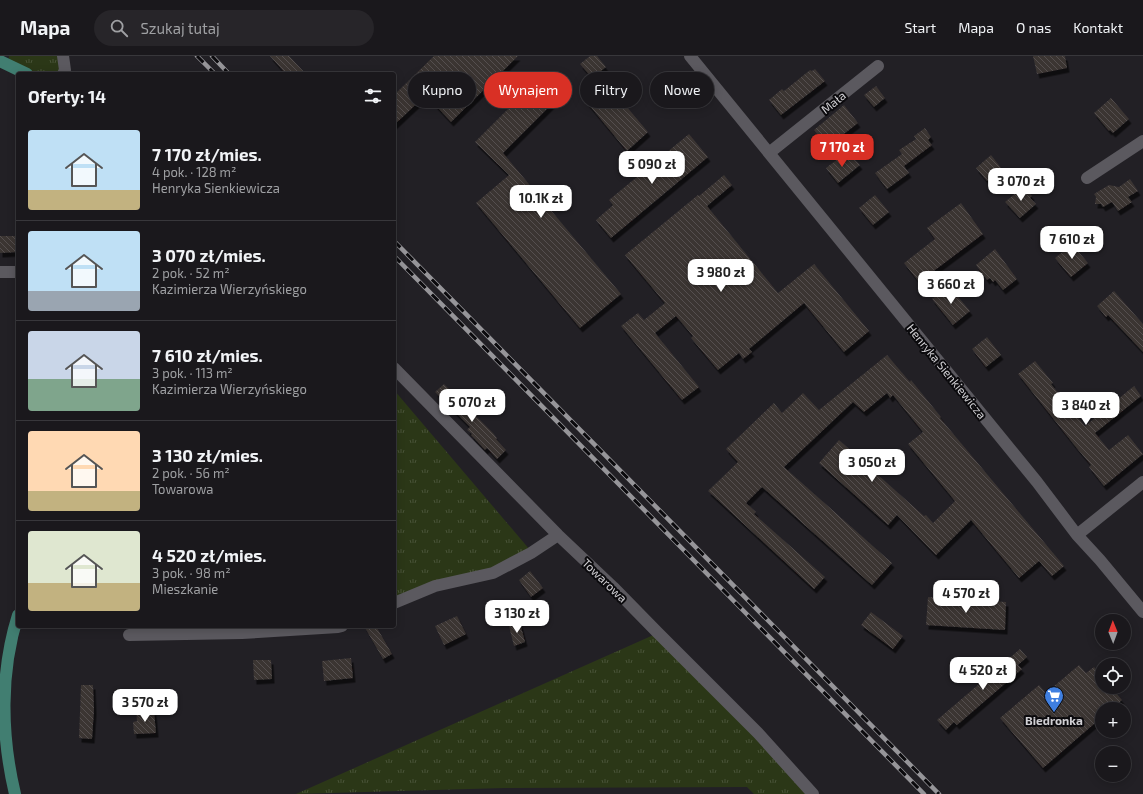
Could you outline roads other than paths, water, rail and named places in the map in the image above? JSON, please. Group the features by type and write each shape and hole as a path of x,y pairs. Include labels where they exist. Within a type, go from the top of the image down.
{"main road":[{"path":"0,61 23,72"},
{"path":"15,794 9,769 2,692 9,643 16,620"}],"street":[{"path":"62,56 65,70 64,72"},
{"name":"Henryka Sienkiewicza","path":"690,56 1038,482 1078,535 1143,612"},
{"name":"Mała","path":"769,153 878,66"},
{"path":"1087,178 1143,141"},
{"path":"0,272 16,272"},
{"name":"Towarowa","path":"396,370 558,535 613,587 753,727 813,794"},
{"path":"1078,535 1143,482"},
{"path":"396,602 435,586 492,573 531,553 558,535"},
{"path":"129,635 242,633 322,628"}],"railway":[{"path":"197,56 213,72"},
{"path":"212,56 227,72"},
{"path":"396,243 939,794"},
{"path":"396,258 924,794"}],"place":[{"name":"Biedronka","path":"1054,713"}]}
